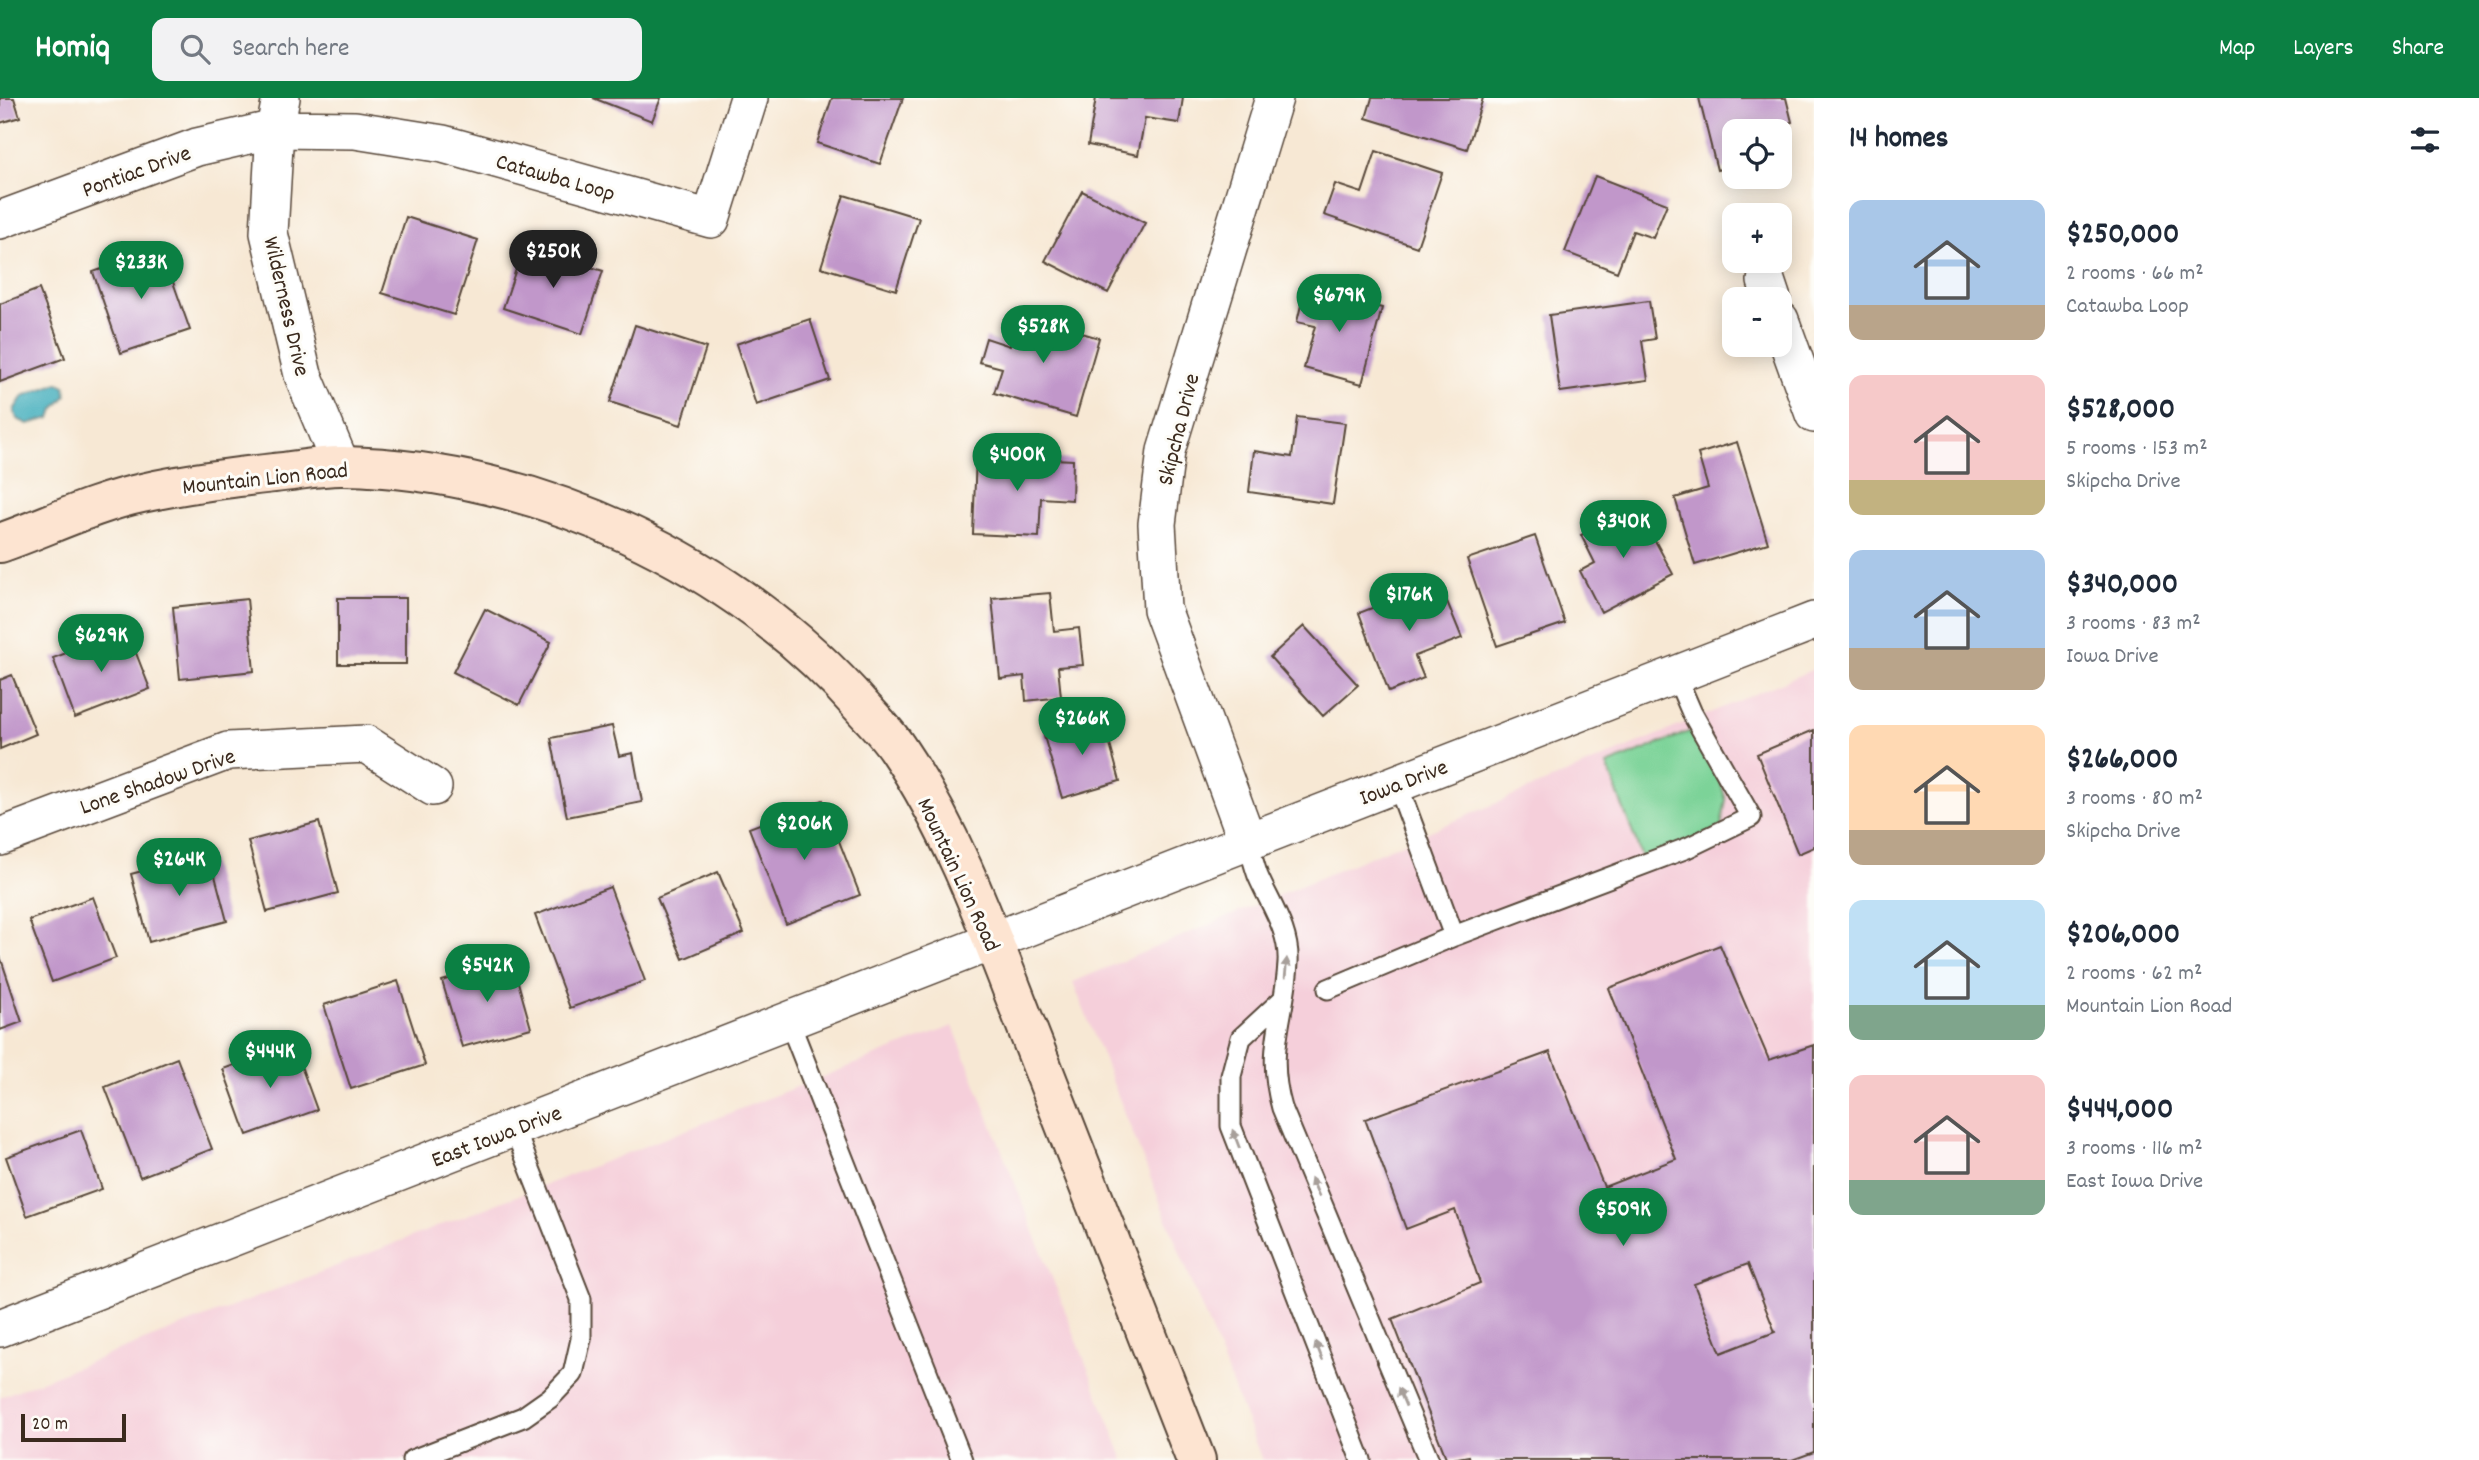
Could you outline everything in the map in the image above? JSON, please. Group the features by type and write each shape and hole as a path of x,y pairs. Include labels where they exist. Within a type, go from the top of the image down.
{"street":[{"name":"Catawba Loop","path":"278,114 443,144 711,219 749,98"},
{"name":"Skipcha Drive","path":"1247,840 1162,609 1157,524 1166,451 1274,98"},
{"name":"Pontiac Drive","path":"0,220 278,114"},
{"name":"Wilderness Drive","path":"278,114 269,233 303,375 341,466"},
{"path":"1792,353 1814,414"},
{"name":"Mountain Lion Road","path":"0,543 138,493 341,466 414,471 495,487 560,507 628,535 741,598 797,641 845,687 896,746 945,831 993,942 1196,1460"},
{"name":"Iowa Drive","path":"993,942 1247,840 1814,621"},
{"name":"Lone Shadow Drive","path":"0,837 228,751 366,744 433,788"},
{"name":"East Iowa Drive","path":"0,1328 993,942"}],"lane":[{"path":"1328,989 1454,936 1688,848 1751,817 1692,713 1676,676"},
{"path":"1397,783 1454,936"},
{"path":"1247,840 1259,877 1279,917 1289,961 1274,1044 1274,1080 1282,1108 1429,1460"},
{"path":"1282,1000 1241,1038 1231,1076 1231,1126 1361,1460"},
{"path":"789,1021 961,1460"},
{"path":"412,1460 523,1417 550,1398 573,1374 581,1339 581,1299 514,1128"}],"shaded area":[{"path":"1814,669 1814,1460 1262,1460 1073,982"},
{"path":"953,1026 1124,1460 0,1460 0,1397"}],"green space":[{"path":"1703,726 1726,800 1721,827 1644,863 1607,765"}],"water":[{"path":"58,383 65,386 66,396 54,409 51,418 28,424 17,419 14,410 23,396"}],"building":[{"path":"0,98 14,98 20,117 0,123"},
{"path":"593,98 661,98 652,121"},
{"path":"832,98 903,98 880,164 817,143"},
{"path":"1096,98 1183,98 1179,123 1145,118 1138,155 1088,145"},
{"path":"1372,98 1483,98 1467,149 1366,118"},
{"path":"1699,98 1786,98 1791,119 1722,119 1722,169 1717,170"},
{"path":"1376,151 1442,173 1417,247 1324,215 1335,184 1362,193"},
{"path":"1595,176 1667,204 1653,238 1633,231 1617,272 1565,252"},
{"path":"1082,191 1145,223 1108,293 1045,261"},
{"path":"844,195 919,218 896,290 821,267"},
{"path":"406,217 478,240 454,315 382,293"},
{"path":"524,245 603,271 582,334 503,308"},
{"path":"161,248 190,330 121,353 93,272"},
{"path":"1305,288 1382,308 1362,384 1304,368 1315,326 1297,322"},
{"path":"39,289 65,358 0,382 0,304"},
{"path":"1649,301 1655,339 1642,341 1648,380 1560,392 1549,315"},
{"path":"1019,315 1099,338 1076,417 994,393 1002,368 979,362 986,338 1010,346"},
{"path":"810,319 830,380 756,405 736,344"},
{"path":"635,325 706,348 681,425 610,402"},
{"path":"1297,417 1345,423 1333,504 1249,492 1254,451 1292,457"},
{"path":"1737,442 1768,543 1695,565 1675,498 1708,488 1698,454"},
{"path":"976,455 1073,460 1072,500 1041,498 1039,537 973,534"},
{"path":"1637,507 1673,574 1601,612 1580,571 1595,563 1581,535"},
{"path":"1535,536 1565,623 1497,646 1467,559"},
{"path":"1439,582 1462,638 1415,656 1424,678 1389,692 1359,613"},
{"path":"1050,593 1054,631 1079,628 1083,665 1058,667 1061,697 1026,701 1024,676 1000,679 992,598"},
{"path":"338,598 406,598 406,664 338,664"},
{"path":"247,599 254,671 180,679 173,607"},
{"path":"485,609 551,642 519,705 453,672"},
{"path":"1304,626 1358,685 1323,716 1270,657"},
{"path":"127,630 150,689 75,718 53,658"},
{"path":"12,675 36,734 0,749 0,680"},
{"path":"1102,716 1120,781 1062,798 1043,733"},
{"path":"612,726 619,756 633,753 642,802 567,817 551,738"},
{"path":"1814,730 1814,847 1798,854 1757,754"},
{"path":"823,800 860,895 786,924 749,828"},
{"path":"319,822 338,893 267,912 248,841"},
{"path":"209,853 227,921 149,942 131,874"},
{"path":"718,872 744,933 683,959 657,898"},
{"path":"610,887 645,981 570,1008 535,915"},
{"path":"93,897 116,958 52,982 29,920"},
{"path":"1720,945 1769,1060 1814,1045 1814,1452 1792,1460 1470,1460 1469,1456 1447,1460 1392,1319 1480,1283 1455,1210 1406,1229 1365,1119 1550,1052 1604,1187 1676,1159 1609,988","holes":["1748,1264 1775,1332 1721,1353 1694,1284"]},
{"path":"0,956 22,1022 0,1030"},
{"path":"512,961 531,1028 462,1047 442,981"},
{"path":"398,981 425,1065 351,1089 324,1005"},
{"path":"293,1044 317,1110 247,1135 223,1069"},
{"path":"177,1058 212,1149 140,1177 105,1087"},
{"path":"81,1130 102,1189 27,1216 6,1157"}]}
